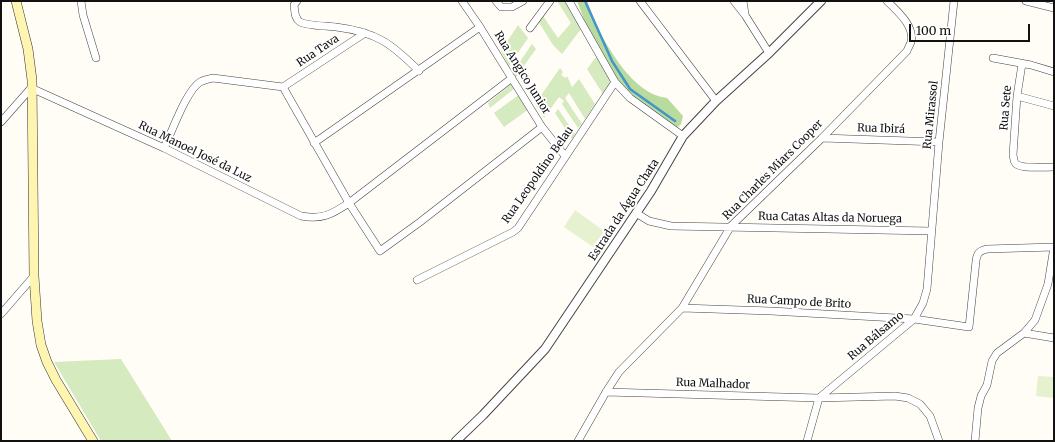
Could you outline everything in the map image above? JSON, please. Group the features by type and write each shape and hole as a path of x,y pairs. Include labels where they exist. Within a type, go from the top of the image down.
{"main road":[{"path":"16,1 28,49 31,88 34,276 41,345 47,362 93,441"}],"street":[{"path":"81,1 83,15 96,58"},
{"path":"297,1 294,5 295,15 298,21 305,24 343,28 365,33 386,41 419,71"},
{"name":"Rua Angico Junior","path":"462,1 480,27 542,127 566,156"},
{"path":"496,1 502,8 512,7 523,1"},
{"path":"530,28 550,1"},
{"path":"568,1 615,82 630,98 683,136"},
{"path":"640,1 709,94 716,101"},
{"path":"734,1 745,15 769,53"},
{"path":"743,1 745,15"},
{"name":"Estrada da Água Chata","path":"456,441 483,415 544,349 651,192 683,136 716,101 769,53 822,1"},
{"name":"Rua Charles Miars Cooper","path":"578,441 619,372 682,308 731,226 822,138 907,51 911,42 910,30 905,21 887,1"},
{"name":"Rua Mirassol","path":"931,231 954,1"},
{"path":"1026,1 1054,8"},
{"path":"314,143 480,27"},
{"name":"Rua Tava","path":"283,87 365,33"},
{"path":"993,58 1054,72"},
{"name":"Rua Sete","path":"1022,64 1017,96 1013,155 1014,162 1024,167 1054,167"},
{"path":"164,148 188,96 194,87 202,81 212,78 283,87 349,203 380,250 420,222 542,127"},
{"name":"Rua Manoel José da Luz","path":"31,88 164,148 301,216 321,217 333,214 349,203 512,78"},
{"name":"Rua Leopoldino Belau","path":"417,280 513,232 518,228 615,82"},
{"path":"1,122 31,88"},
{"path":"1017,96 1054,106"},
{"name":"Rua Ibirá","path":"822,138 939,142"},
{"name":"Rua Catas Altas da Noruega","path":"636,213 649,221 671,226 931,231"},
{"name":"Rua Bálsamo","path":"819,398 914,319 923,303 927,289 931,231"},
{"path":"975,441 978,408 981,396 987,385 992,361 997,352 1024,333 1034,320 1048,284 1054,247"},
{"name":"Rua Campo de Brito","path":"682,308 771,311 914,319 968,327 977,254 980,250 1054,247"},
{"path":"2,311 34,276"},
{"path":"1024,333 1054,338"},
{"name":"Rua Malhador","path":"606,392 819,398 895,396 908,398 920,404 930,416 939,441"},
{"path":"807,441 819,398"}],"green space":[{"path":"557,1 564,1 567,4 581,29 562,54 553,45 538,21 543,16 558,38 571,23"},
{"path":"577,1 587,1 593,16 593,21 599,32 614,56 632,79 654,95 667,98 683,116 681,124 678,127 673,127 625,90 613,74 608,62 588,30"},
{"path":"518,25 528,38 509,66 501,51"},
{"path":"532,44 536,49 516,77 513,72"},
{"path":"596,57 612,83 603,94 587,69"},
{"path":"560,68 563,72 561,75 566,78 567,76 572,87 579,79 595,104 585,119 569,93 565,98 582,124 578,128 562,104 564,101 559,97 544,118 535,104"},
{"path":"511,84 515,88 490,108 488,103"},
{"path":"520,94 529,109 504,127 494,113"},
{"path":"558,109 575,134 572,139 555,113"},
{"path":"575,210 604,231 593,247 564,227"},
{"path":"121,359 172,441 101,441 54,362"},
{"path":"1038,376 1054,377 1054,398 1036,396"}],"waterway":[{"path":"585,1 612,61 630,89 675,121"}]}
